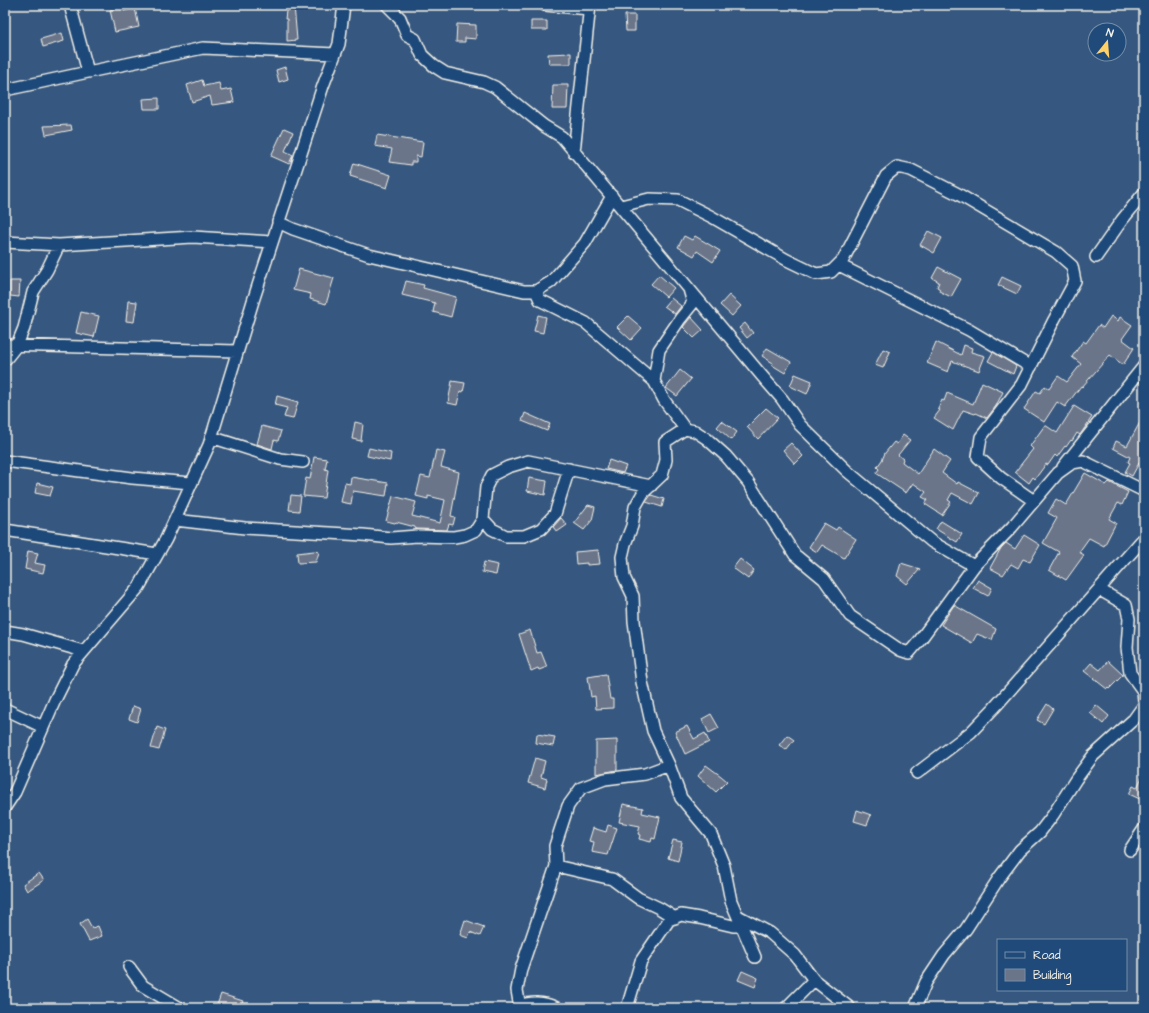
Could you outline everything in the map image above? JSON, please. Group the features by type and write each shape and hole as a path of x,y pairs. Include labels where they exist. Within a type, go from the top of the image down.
{"street":[{"path":"70,5 88,72"},
{"path":"5,807 15,792 73,664 139,587 175,520 211,437 278,222 323,86 339,44 344,5"},
{"path":"387,5 400,18 407,35 415,39 422,55 434,66 445,73 484,82 495,87 544,126 562,137 782,399 800,425 847,471 932,542 974,566"},
{"path":"545,5 589,7 574,152"},
{"path":"5,90 203,48 335,54"},
{"path":"621,206 649,199 678,200 712,217 781,257 816,274 831,272 843,260 886,176 897,167 911,170 1056,252 1072,266 1076,281 1054,320 1022,384 981,437 978,458 1001,478 1034,501"},
{"path":"1096,257 1122,220 1144,193"},
{"path":"278,222 293,229 369,255 524,291 536,291 551,282 585,243 612,196"},
{"path":"5,242 59,245 193,237 272,242"},
{"path":"5,360 17,345 24,328 33,292 47,270 59,245"},
{"path":"838,265 969,330 1031,367"},
{"path":"654,381 659,350 693,303 689,289"},
{"path":"536,291 540,300 586,323 654,381 664,400 685,429 695,431 707,439 726,456 748,482 795,554 824,579 850,616 900,650 909,653 974,566 1012,527 1058,473 1144,366"},
{"path":"5,344 237,351"},
{"path":"685,429 665,442 666,460 662,475 644,493 635,507 632,526 622,557 624,577 633,596 634,621 642,682 653,731 669,765 681,798 711,834 724,866 731,901 755,957"},
{"path":"211,437 280,460 302,462"},
{"path":"5,461 132,478 191,483"},
{"path":"175,520 245,528 391,538 454,536 476,530 483,519 486,487 492,475 508,467 528,461 651,486"},
{"path":"1058,473 1072,463 1083,461 1144,491"},
{"path":"483,519 492,529 506,536 524,536 541,529 555,514 569,469"},
{"path":"5,530 157,554"},
{"path":"917,774 971,732 1100,590 1144,538"},
{"path":"1100,590 1126,605 1129,620 1127,647 1130,672 1143,691 1144,701"},
{"path":"5,631 23,634 83,651"},
{"path":"915,1008 926,982 944,955 966,929 1020,850 1040,832 1054,815 1076,778 1093,756 1134,719 1144,705"},
{"path":"5,709 44,727"},
{"path":"520,1008 517,990 521,969 556,866 555,846 568,806 581,788 605,780 645,774 669,765"},
{"path":"1130,850 1144,829"},
{"path":"556,866 612,879 638,898 675,918"},
{"path":"627,1008 641,961 669,920 681,915 733,926 740,921"},
{"path":"740,921 770,933 795,955 814,980 850,1008"},
{"path":"129,967 142,986 180,1008"},
{"path":"786,1008 814,980"},
{"path":"524,1008 526,1004 535,1002 547,1004 557,1008"}],"building":[{"path":"288,5 294,5 297,40 287,41 287,19 285,19 286,11 288,11"},
{"path":"123,7 124,11 135,8 139,27 115,32 110,10"},
{"path":"625,15 635,15 635,31 626,31"},
{"path":"531,21 547,21 547,30 531,30"},
{"path":"457,24 476,25 476,39 465,38 465,42 456,42"},
{"path":"62,33 64,41 43,47 41,39"},
{"path":"571,53 571,64 549,64 548,54"},
{"path":"285,67 288,79 279,82 276,70"},
{"path":"202,80 204,86 219,83 221,91 231,89 234,102 212,105 210,96 192,102 187,85"},
{"path":"553,85 568,85 567,109 552,109"},
{"path":"159,98 159,109 144,109 143,99"},
{"path":"71,125 72,130 46,135 44,126"},
{"path":"284,128 293,132 285,151 293,155 289,164 271,156"},
{"path":"377,135 423,142 421,157 416,156 416,162 411,162 411,165 389,162 392,149 375,146"},
{"path":"354,163 391,175 387,188 350,176"},
{"path":"928,231 942,238 934,253 920,245"},
{"path":"684,236 692,240 695,236 720,251 713,262 697,251 694,256 678,247"},
{"path":"938,267 961,279 951,297 939,291 940,289 937,287 939,282 932,278"},
{"path":"299,269 334,278 326,304 310,299 311,294 293,290"},
{"path":"659,275 674,288 666,297 651,284"},
{"path":"1002,277 1021,286 1017,294 998,285"},
{"path":"10,281 20,281 19,297 10,296"},
{"path":"406,281 424,285 423,288 456,297 451,317 433,312 435,303 402,295"},
{"path":"729,295 741,306 732,316 720,305"},
{"path":"671,298 681,306 675,314 664,306"},
{"path":"128,301 137,302 134,322 126,321"},
{"path":"81,312 99,316 94,337 76,333"},
{"path":"538,315 546,317 543,333 534,331"},
{"path":"628,316 642,328 631,340 617,327"},
{"path":"1111,316 1118,321 1120,317 1132,325 1122,339 1134,348 1123,365 1110,355 1082,387 1081,386 1065,407 1057,402 1044,422 1024,409 1036,391 1040,393 1045,386 1049,389 1058,376 1067,382 1081,364 1072,357 1083,341 1086,343 1099,325 1103,328"},
{"path":"691,317 703,330 694,338 683,327"},
{"path":"745,323 753,333 747,338 739,328"},
{"path":"936,342 961,355 964,345 972,348 971,352 985,356 979,371 952,361 948,372 927,363"},
{"path":"767,348 791,362 785,373 772,365 773,363 762,356"},
{"path":"883,349 890,352 883,368 875,365"},
{"path":"993,352 1016,366 1013,374 988,361"},
{"path":"680,370 691,379 677,396 666,388"},
{"path":"795,374 812,381 807,394 790,386"},
{"path":"452,381 465,383 463,392 460,391 457,405 448,403"},
{"path":"982,382 1003,392 996,406 987,418 976,413 963,410 953,430 934,418 940,410 938,409 942,400 944,401 947,393 973,404"},
{"path":"277,396 298,402 293,419 284,417 287,408 275,405"},
{"path":"1074,406 1092,417 1080,435 1077,433 1072,441 1071,440 1066,447 1065,446 1057,457 1055,455 1035,479 1033,477 1029,483 1015,472 1033,449 1030,446 1045,425 1057,433"},
{"path":"766,408 778,418 758,439 747,427"},
{"path":"525,413 550,424 547,431 522,421"},
{"path":"1144,415 1144,454 1132,476 1125,472 1130,463 1128,462 1130,457 1113,448 1116,441 1127,446"},
{"path":"722,421 737,432 731,440 717,427"},
{"path":"355,422 363,424 361,441 352,439"},
{"path":"262,426 281,431 278,441 274,440 272,449 257,444"},
{"path":"903,435 910,440 898,455 903,459 902,462 918,474 934,449 950,461 942,473 957,484 958,482 979,493 973,504 952,493 948,500 951,502 942,515 925,504 928,500 922,497 926,492 913,483 906,493 876,473 879,469 877,467 885,453 894,442 897,444"},
{"path":"791,443 803,456 795,464 783,450"},
{"path":"369,448 391,453 390,461 367,456"},
{"path":"436,450 445,452 441,467 459,472 451,516 455,517 453,525 449,524 447,530 417,529 415,527 396,522 386,521 393,496 416,502 412,516 440,523 445,500 428,496 428,499 416,496 421,476 430,478"},
{"path":"314,457 327,459 325,469 328,470 324,498 303,496 306,478 310,479"},
{"path":"609,460 626,466 623,473 606,469"},
{"path":"1085,473 1106,485 1109,482 1128,492 1122,505 1118,503 1109,519 1116,523 1104,546 1089,538 1079,552 1084,555 1066,580 1049,570 1059,552 1043,543 1057,518 1048,513 1056,499 1066,505"},
{"path":"351,477 388,483 386,496 353,491 351,504 341,502 345,483 350,484"},
{"path":"529,478 547,481 545,495 527,491"},
{"path":"37,483 53,487 50,496 35,493"},
{"path":"291,495 301,496 299,511 289,510"},
{"path":"651,495 664,499 662,507 646,502"},
{"path":"588,505 595,507 592,520 584,530 574,523"},
{"path":"561,518 567,525 557,532 553,527"},
{"path":"941,521 962,534 957,542 936,529"},
{"path":"824,523 836,530 838,527 856,539 844,558 822,545 817,552 809,547"},
{"path":"1024,535 1040,545 1030,562 1023,559 1018,568 1011,564 1003,575 990,568 1001,548 1006,543 1015,549"},
{"path":"598,550 600,564 576,564 575,552"},
{"path":"28,551 38,553 35,563 45,565 43,573 25,569"},
{"path":"314,551 319,552 316,562 298,563 297,553"},
{"path":"740,559 754,570 748,579 733,568"},
{"path":"484,562 498,565 496,575 482,572"},
{"path":"901,563 920,569 907,584 897,576"},
{"path":"978,580 992,588 988,596 973,588"},
{"path":"954,605 996,629 992,640 977,634 972,643 941,625"},
{"path":"530,630 537,653 541,652 547,667 539,670 538,668 531,671 519,634"},
{"path":"1108,661 1123,675 1109,689 1107,689 1084,671 1091,663 1100,670"},
{"path":"606,674 610,699 613,699 613,708 596,709 595,696 591,697 588,677"},
{"path":"1047,704 1053,709 1044,724 1037,720"},
{"path":"1096,705 1109,716 1103,724 1090,713"},
{"path":"133,706 141,709 137,722 129,719"},
{"path":"711,714 719,728 709,733 702,719"},
{"path":"687,726 694,739 705,733 709,742 685,754 675,732"},
{"path":"157,727 165,730 159,750 151,748"},
{"path":"537,734 555,737 553,746 536,743"},
{"path":"787,735 794,740 786,750 779,745"},
{"path":"617,740 617,770 596,774 596,741"},
{"path":"535,758 545,761 541,777 547,779 545,788 528,783"},
{"path":"706,765 727,781 716,792 698,776"},
{"path":"1144,772 1144,801 1129,794 1133,786 1137,788"},
{"path":"623,804 643,808 642,813 660,817 655,839 652,838 651,842 639,839 640,835 638,834 640,826 619,822"},
{"path":"857,810 871,815 867,825 854,821"},
{"path":"608,825 617,828 608,855 592,852 594,842 589,841 593,828 606,832"},
{"path":"673,840 682,842 678,861 668,858"},
{"path":"39,873 44,880 27,891 23,884"},
{"path":"87,919 92,928 98,926 102,936 89,941 80,924"},
{"path":"465,920 484,927 480,936 470,932 468,938 460,935"},
{"path":"742,971 758,978 755,987 738,980"},
{"path":"221,994 243,1001 240,1008 216,1008"}]}
